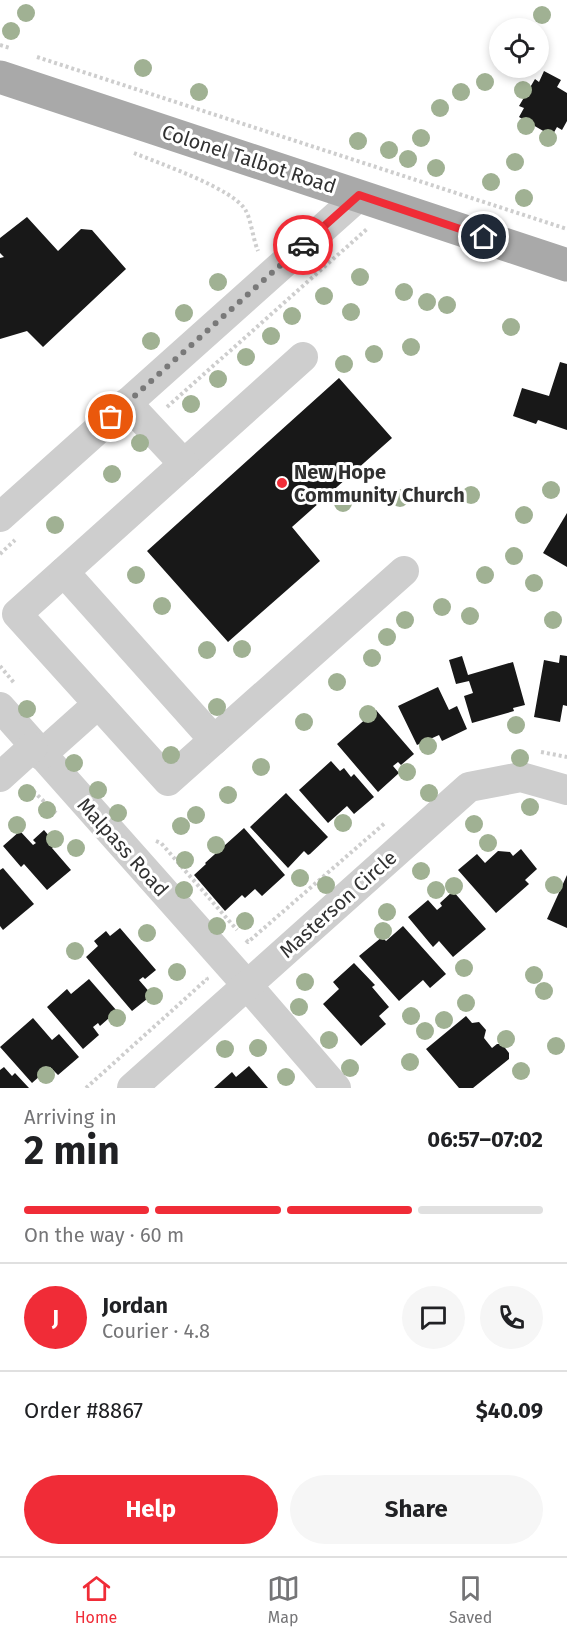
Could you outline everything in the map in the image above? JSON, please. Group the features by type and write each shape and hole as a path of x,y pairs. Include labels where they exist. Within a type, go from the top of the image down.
{"main road":[{"name":"Colonel Talbot Road","path":"6,63 359,195 567,265"}],"street":[{"path":"0,517 359,195"},
{"path":"303,357 17,614 168,781 404,571"},
{"path":"127,403 184,464"},
{"path":"64,572 214,740"},
{"path":"12,780 37,751 98,704"},
{"name":"Malpass Road","path":"0,707 336,1088"},
{"name":"Masterson Circle","path":"132,1088 469,787 521,777 567,790"}],"path":[{"path":"0,45 6,63"},
{"path":"33,56 567,229"},
{"path":"128,151 221,189 246,209 252,237 259,255"},
{"path":"160,414 370,226"},
{"path":"533,751 567,757"},
{"path":"12,780 61,818"},
{"path":"148,837 161,843 248,942 390,818"},
{"path":"86,1088 207,979 200,972"}],"building":[{"path":"549,74 561,80 557,87 567,93 567,121 562,130 557,127 552,136 519,117 524,108 519,106 535,79 539,82 541,78 549,78"},
{"path":"27,217 58,251 81,229 92,230 126,269 43,347 27,331 0,339 0,258 4,257 0,253 0,238"},
{"path":"560,362 567,364 567,430 538,420 536,424 513,416 522,388 549,396"},
{"name":"New Hope Community Church","path":"339,378 392,438 292,527 320,561 228,642 147,551"},
{"path":"567,513 567,567 543,553"},
{"path":"560,655 567,656 567,706 563,705 560,722 534,717 544,660 559,663"},
{"path":"462,656 468,675 513,662 525,705 513,708 514,711 472,723 464,696 473,693 469,681 456,684 449,660"},
{"path":"438,687 449,710 457,706 467,729 442,741 439,735 417,745 398,706"},
{"path":"376,710 414,754 401,765 398,762 393,766 399,773 378,792 337,744"},
{"path":"331,761 340,771 344,768 351,777 354,774 374,797 354,814 347,806 328,823 299,790"},
{"path":"286,793 328,837 310,854 304,851 288,868 250,827"},
{"path":"244,828 285,875 262,896 255,889 245,898 242,895 225,911 194,875"},
{"path":"44,830 56,844 52,848 71,870 47,890 24,864 21,867 3,846 20,831 33,845 36,843 33,840"},
{"path":"521,849 537,869 525,880 529,884 496,913 458,870 477,854 485,863 498,851 510,852 513,856"},
{"path":"3,868 34,904 3,930 0,926 0,870"},
{"path":"567,875 567,928 547,919"},
{"path":"453,891 486,929 453,957 439,941 433,947 408,917 428,900 437,910 442,906 440,903"},
{"path":"403,926 446,974 430,988 423,980 399,1001 359,956 382,937 386,941"},
{"path":"120,928 156,970 145,979 143,977 139,980 152,995 132,1011 86,957 98,946 94,941 106,931 110,936"},
{"path":"354,963 375,985 372,987 389,1007 379,1016 386,1024 361,1046 323,1004 339,989 333,982"},
{"path":"89,979 117,1011 100,1026 98,1023 93,1027 99,1035 83,1049 47,1007 67,989 71,994"},
{"path":"466,1016 472,1023 479,1022 486,1030 484,1038 492,1048 497,1044 502,1044 509,1053 509,1059 473,1088 459,1088 426,1049"},
{"path":"33,1018 52,1040 59,1034 79,1057 58,1075 50,1067 32,1083 0,1047"},
{"path":"249,1066 268,1088 214,1088 232,1072 236,1077"},
{"path":"4,1067 12,1076 15,1073 29,1088 0,1088 0,1070"}],"way so far":[{"path":"111,417 303,245"}],"place":[{"name":"New Hope Community Church","path":"282,483"}],"route":[{"path":"303,245 359,195 484,237"}]}
